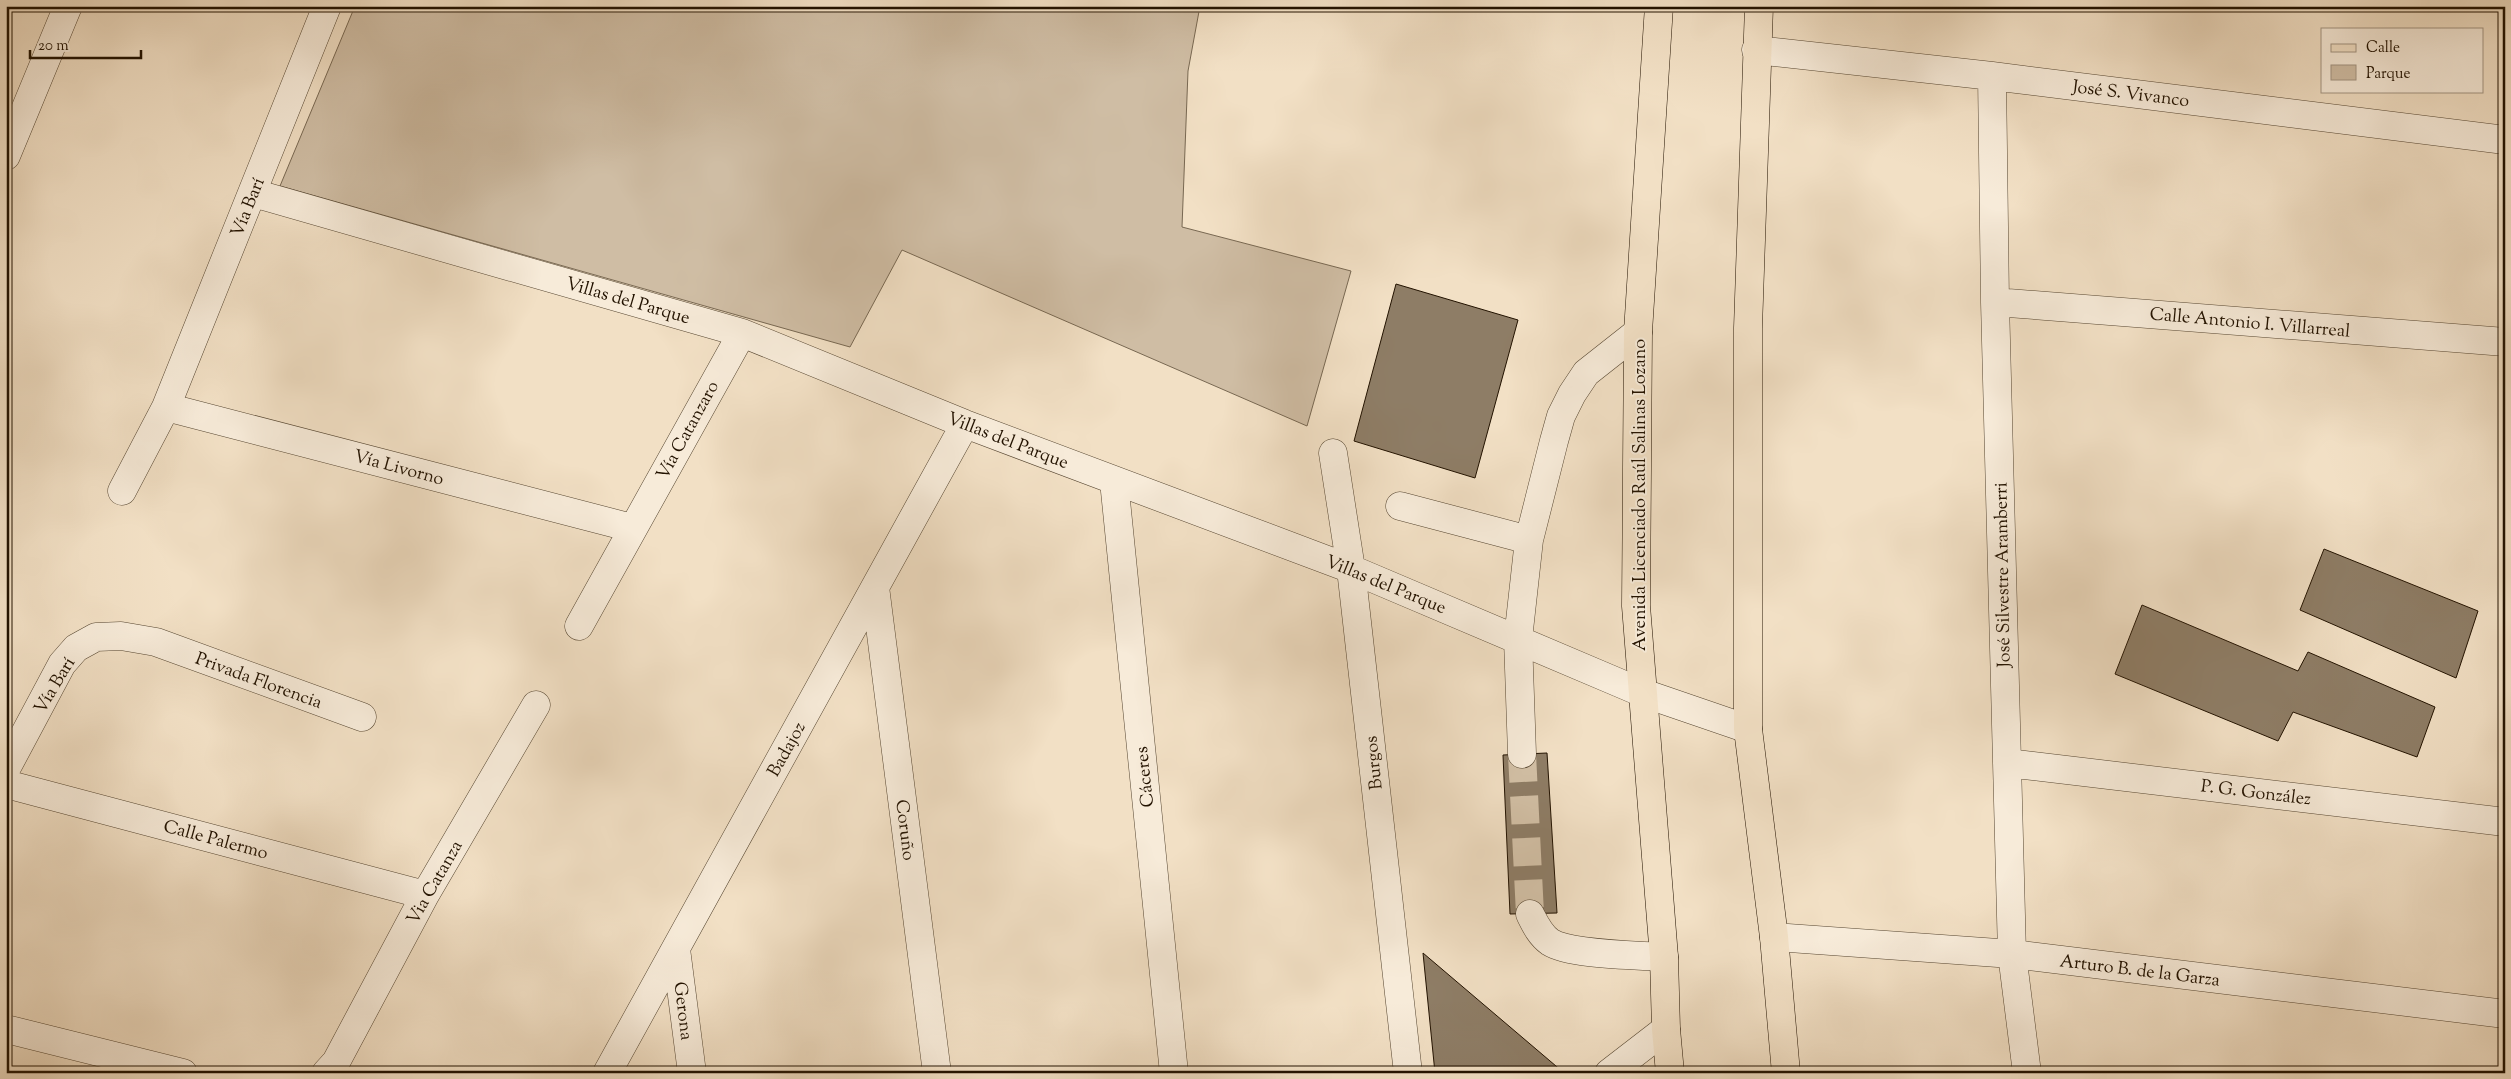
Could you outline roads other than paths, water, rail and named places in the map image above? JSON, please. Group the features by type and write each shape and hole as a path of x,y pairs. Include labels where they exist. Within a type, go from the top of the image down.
{"main road":[{"name":"Avenida Licenciado Raúl Salinas Lozano","path":"1659,6 1638,332 1636,606 1664,957 1666,1029 1670,1073"},
{"path":"1759,6 1748,328 1748,729 1774,937 1786,1073"}],"street":[{"path":"6,156 68,6"},
{"name":"Vía Barí","path":"122,491 166,407 327,6"},
{"name":"José S. Vivanco","path":"1756,50 1992,76 2505,140"},
{"name":"José Silvestre Aramberri","path":"1992,76 1995,302 2012,954 2027,1073"},
{"name":"Villas del Parque","path":"253,193 742,332 965,424 1351,569 1643,694 1748,729"},
{"name":"Calle Antonio I. Villarreal","path":"1995,302 2505,342"},
{"name":"Vía Catanzaro","path":"579,626 742,332"},
{"path":"1522,754 1518,639 1529,540 1559,424 1572,394 1586,373 1638,332"},
{"name":"Vía Livorno","path":"166,407 632,528"},
{"name":"Badajoz","path":"607,1073 965,424"},
{"name":"Burgos","path":"1333,453 1351,569 1408,1073"},
{"name":"Cáceres","path":"1114,481 1174,1073"},
{"path":"1400,506 1529,540"},
{"name":"Coruño","path":"875,587 936,1073"},
{"name":"Vía Barí","path":"6,769 62,664 76,648 96,637 122,636 156,642"},
{"name":"Privada Florencia","path":"156,642 362,717"},
{"name":"Via Catanza","path":"331,1068 425,895 536,705"},
{"name":"P. G. González","path":"2007,762 2505,822"},
{"name":"Calle Palermo","path":"6,784 425,895"},
{"path":"1530,914 1539,932 1550,942 1572,949 1664,957"},
{"name":"Arturo B. de la Garza","path":"1774,937 2012,954 2505,1014"},
{"name":"Gerona","path":"676,949 692,1073"},
{"path":"6,1029 183,1073"},
{"path":"1609,1073 1666,1029"}],"tunnel":[{"path":"1522,754 1530,914"}]}
